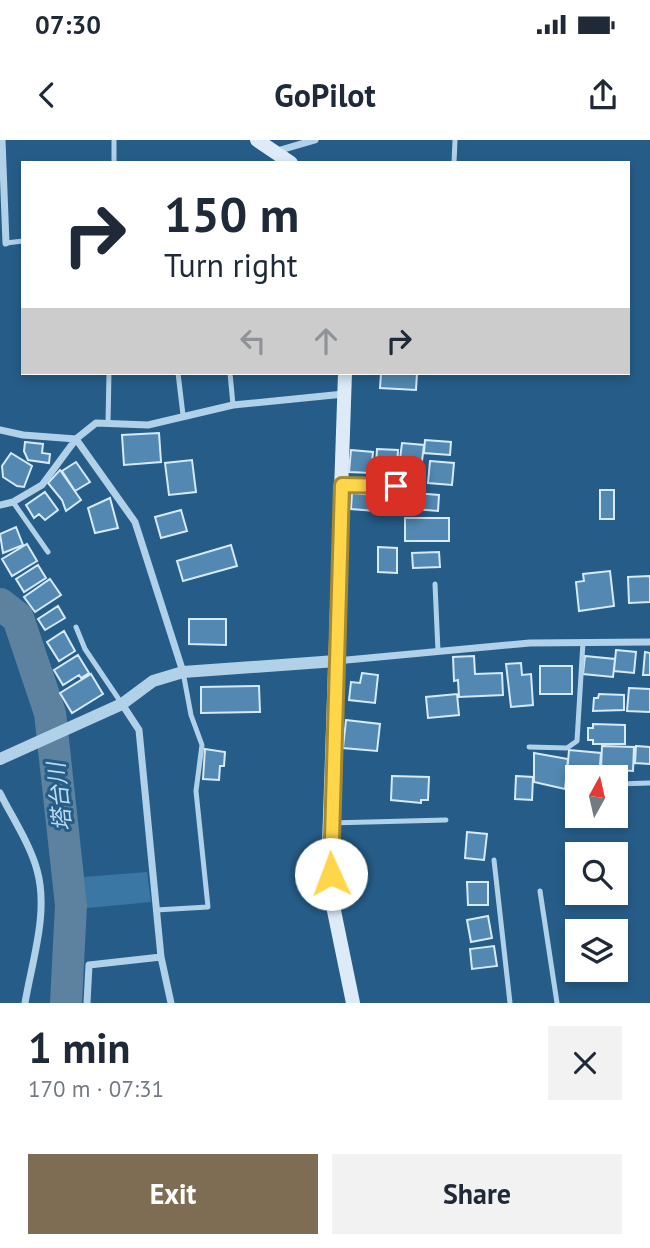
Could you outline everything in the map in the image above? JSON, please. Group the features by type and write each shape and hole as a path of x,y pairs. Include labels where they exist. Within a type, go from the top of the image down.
{"main road":[{"path":"257,140 277,150 288,161"},
{"path":"345,375 330,823 332,901 353,1003"}],"street":[{"path":"2,140 6,243"},
{"path":"277,150 314,140"},
{"path":"0,505 13,502 42,485 76,439 96,423 148,425 233,405 345,394"},
{"path":"0,430 23,435 76,439"},
{"path":"76,439 135,523 183,672"},
{"path":"0,759 122,704 153,681 183,672 530,643 650,642"},
{"path":"122,704 139,730 161,957 171,1003"},
{"path":"0,793 37,868 41,887 40,915 25,1003"},
{"path":"87,1003 89,965 161,957"}],"lane":[{"path":"114,140 114,161"},
{"path":"454,161 455,140"},
{"path":"6,243 21,241"},
{"path":"108,423 109,375"},
{"path":"178,375 183,415"},
{"path":"230,375 233,405"},
{"path":"342,485 423,486"},
{"path":"13,502 48,552"},
{"path":"435,584 438,652"},
{"path":"76,627 85,649 122,704"},
{"path":"529,747 567,748 577,741 583,642"},
{"path":"156,910 208,907 196,791 202,745 191,715 183,672"},
{"path":"628,784 650,783"},
{"path":"330,823 446,820"},
{"path":"494,860 510,1003"},
{"path":"540,891 556,1003"}],"shaded area":[{"path":"147,872 151,902 87,908 84,877"}],"building":[{"path":"381,375 417,375 416,390 380,388"},
{"path":"159,433 161,462 124,465 122,435"},
{"path":"425,440 451,442 450,455 424,453"},
{"path":"25,442 43,444 42,453 50,454 49,463 28,460 24,451"},
{"path":"402,443 424,445 422,461 400,459"},
{"path":"377,449 398,450 397,466 376,465"},
{"path":"351,450 373,452 371,473 349,472"},
{"path":"11,453 32,466 24,487 17,486 3,477 2,466"},
{"path":"192,460 196,492 169,495 165,463"},
{"path":"430,461 454,463 452,485 428,483"},
{"path":"76,462 90,482 75,491 62,471"},
{"path":"60,470 81,500 66,511 62,500 48,483"},
{"path":"381,490 405,492 404,514 380,512"},
{"path":"600,490 614,490 614,519 600,519"},
{"path":"45,492 58,510 45,520 39,514 34,518 26,505"},
{"path":"352,493 376,495 375,511 351,509"},
{"path":"415,493 439,495 438,511 414,509"},
{"path":"110,498 118,528 95,533 88,508"},
{"path":"181,510 187,531 161,538 155,517"},
{"path":"405,518 449,518 449,541 405,541"},
{"path":"16,527 23,545 3,553 0,534"},
{"path":"27,544 37,561 12,576 2,559"},
{"path":"231,545 237,566 183,581 177,561"},
{"path":"378,547 397,548 397,573 378,572"},
{"path":"439,552 440,567 413,568 412,553"},
{"path":"38,565 46,578 24,592 16,579"},
{"path":"610,571 614,606 579,611 576,582 584,581 583,574"},
{"path":"650,576 650,602 629,603 628,577"},
{"path":"50,579 61,595 35,612 24,597"},
{"path":"58,606 65,618 45,630 38,619"},
{"path":"189,619 226,619 226,645 189,644"},
{"path":"64,631 75,651 59,661 47,642"},
{"path":"616,650 636,652 634,673 614,671"},
{"path":"645,652 650,653 650,675 643,675"},
{"path":"78,655 89,673 81,678 79,675 63,685 54,670"},
{"path":"474,656 475,674 502,673 503,695 459,697 458,680 454,681 453,657"},
{"path":"585,656 615,659 613,677 583,674"},
{"path":"521,663 522,675 531,674 533,705 511,707 506,664"},
{"path":"540,666 572,666 572,694 540,694"},
{"path":"362,673 378,675 375,703 349,700 351,682 360,683"},
{"path":"91,674 103,694 72,713 60,693"},
{"path":"259,686 260,712 201,713 201,687"},
{"path":"629,688 650,689 650,712 627,711"},
{"path":"457,694 459,715 428,718 426,697"},
{"path":"599,694 624,695 624,710 593,711 594,698 598,698"},
{"path":"346,720 380,724 377,751 343,748"},
{"path":"593,724 625,725 625,744 593,744 593,740 588,740 588,728 593,728"},
{"path":"602,746 634,747 633,771 628,771 628,765 601,765"},
{"path":"636,746 650,747 650,764 635,763"},
{"path":"205,749 225,752 219,780 203,779"},
{"path":"569,750 601,753 600,765 568,765"},
{"path":"534,753 568,759 567,765 565,765 565,789 534,782"},
{"path":"392,776 429,777 428,800 421,800 421,803 391,800"},
{"path":"516,776 533,777 532,800 515,799"},
{"path":"467,832 487,834 484,860 465,858"},
{"path":"467,882 488,882 488,905 468,905"},
{"path":"488,916 492,938 471,942 467,920"},
{"path":"494,946 497,966 472,969 470,949"}],"waterway":[{"name":"塔台川","path":"0,604 18,618 50,713 71,905 66,1003"}],"route":[{"path":"331,874 329,846 342,485 396,486"}]}
